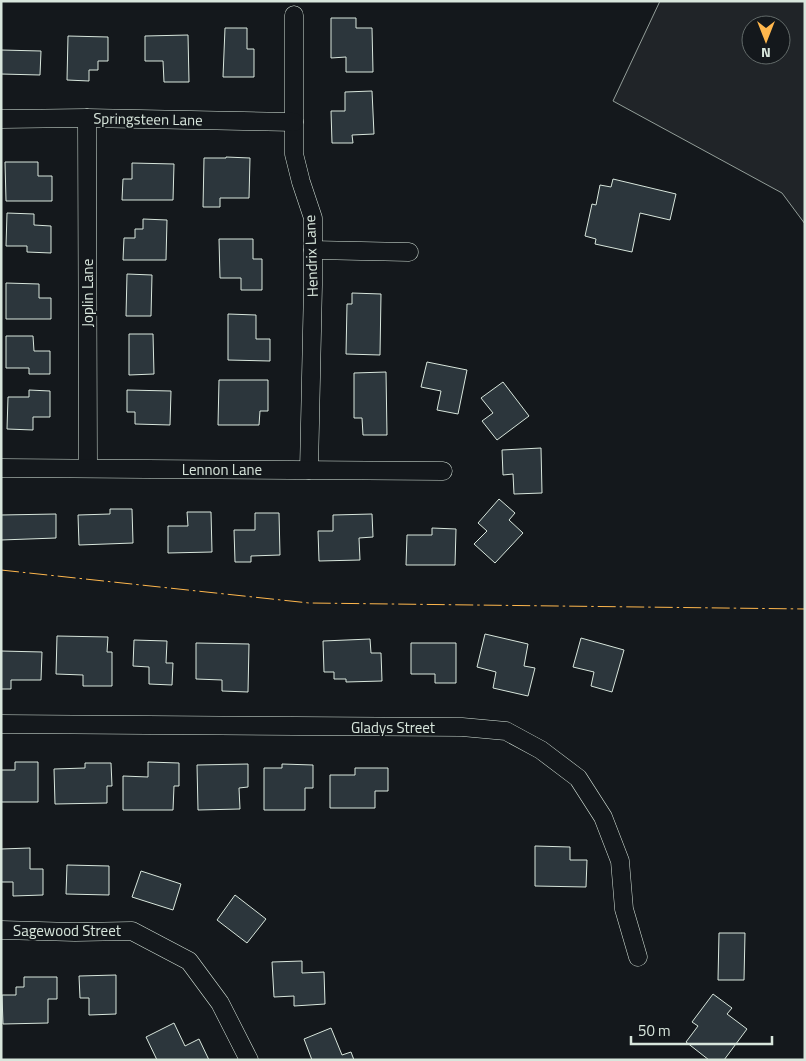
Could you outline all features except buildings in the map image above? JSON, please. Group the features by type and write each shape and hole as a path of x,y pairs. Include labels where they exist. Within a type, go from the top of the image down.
{"street":[{"name":"Hendrix Lane","path":"294,15 294,154 313,218 309,470"},
{"name":"Springsteen Lane","path":"1,119 87,118 294,122"},
{"name":"Joplin Lane","path":"87,118 88,468"},
{"path":"313,250 408,252"},
{"name":"Lennon Lane","path":"1,468 444,471"},
{"name":"Gladys Street","path":"1,724 462,727 506,731 541,750 578,778 603,817 620,862 624,909 638,957"},
{"name":"Sagewood Street","path":"1,930 132,931 141,935 190,961 220,1002 249,1060"}],"shaded area":[{"path":"660,1 805,1 805,224 782,193 613,101"}],"power":[{"path":"1,570 309,603 805,609"}]}
